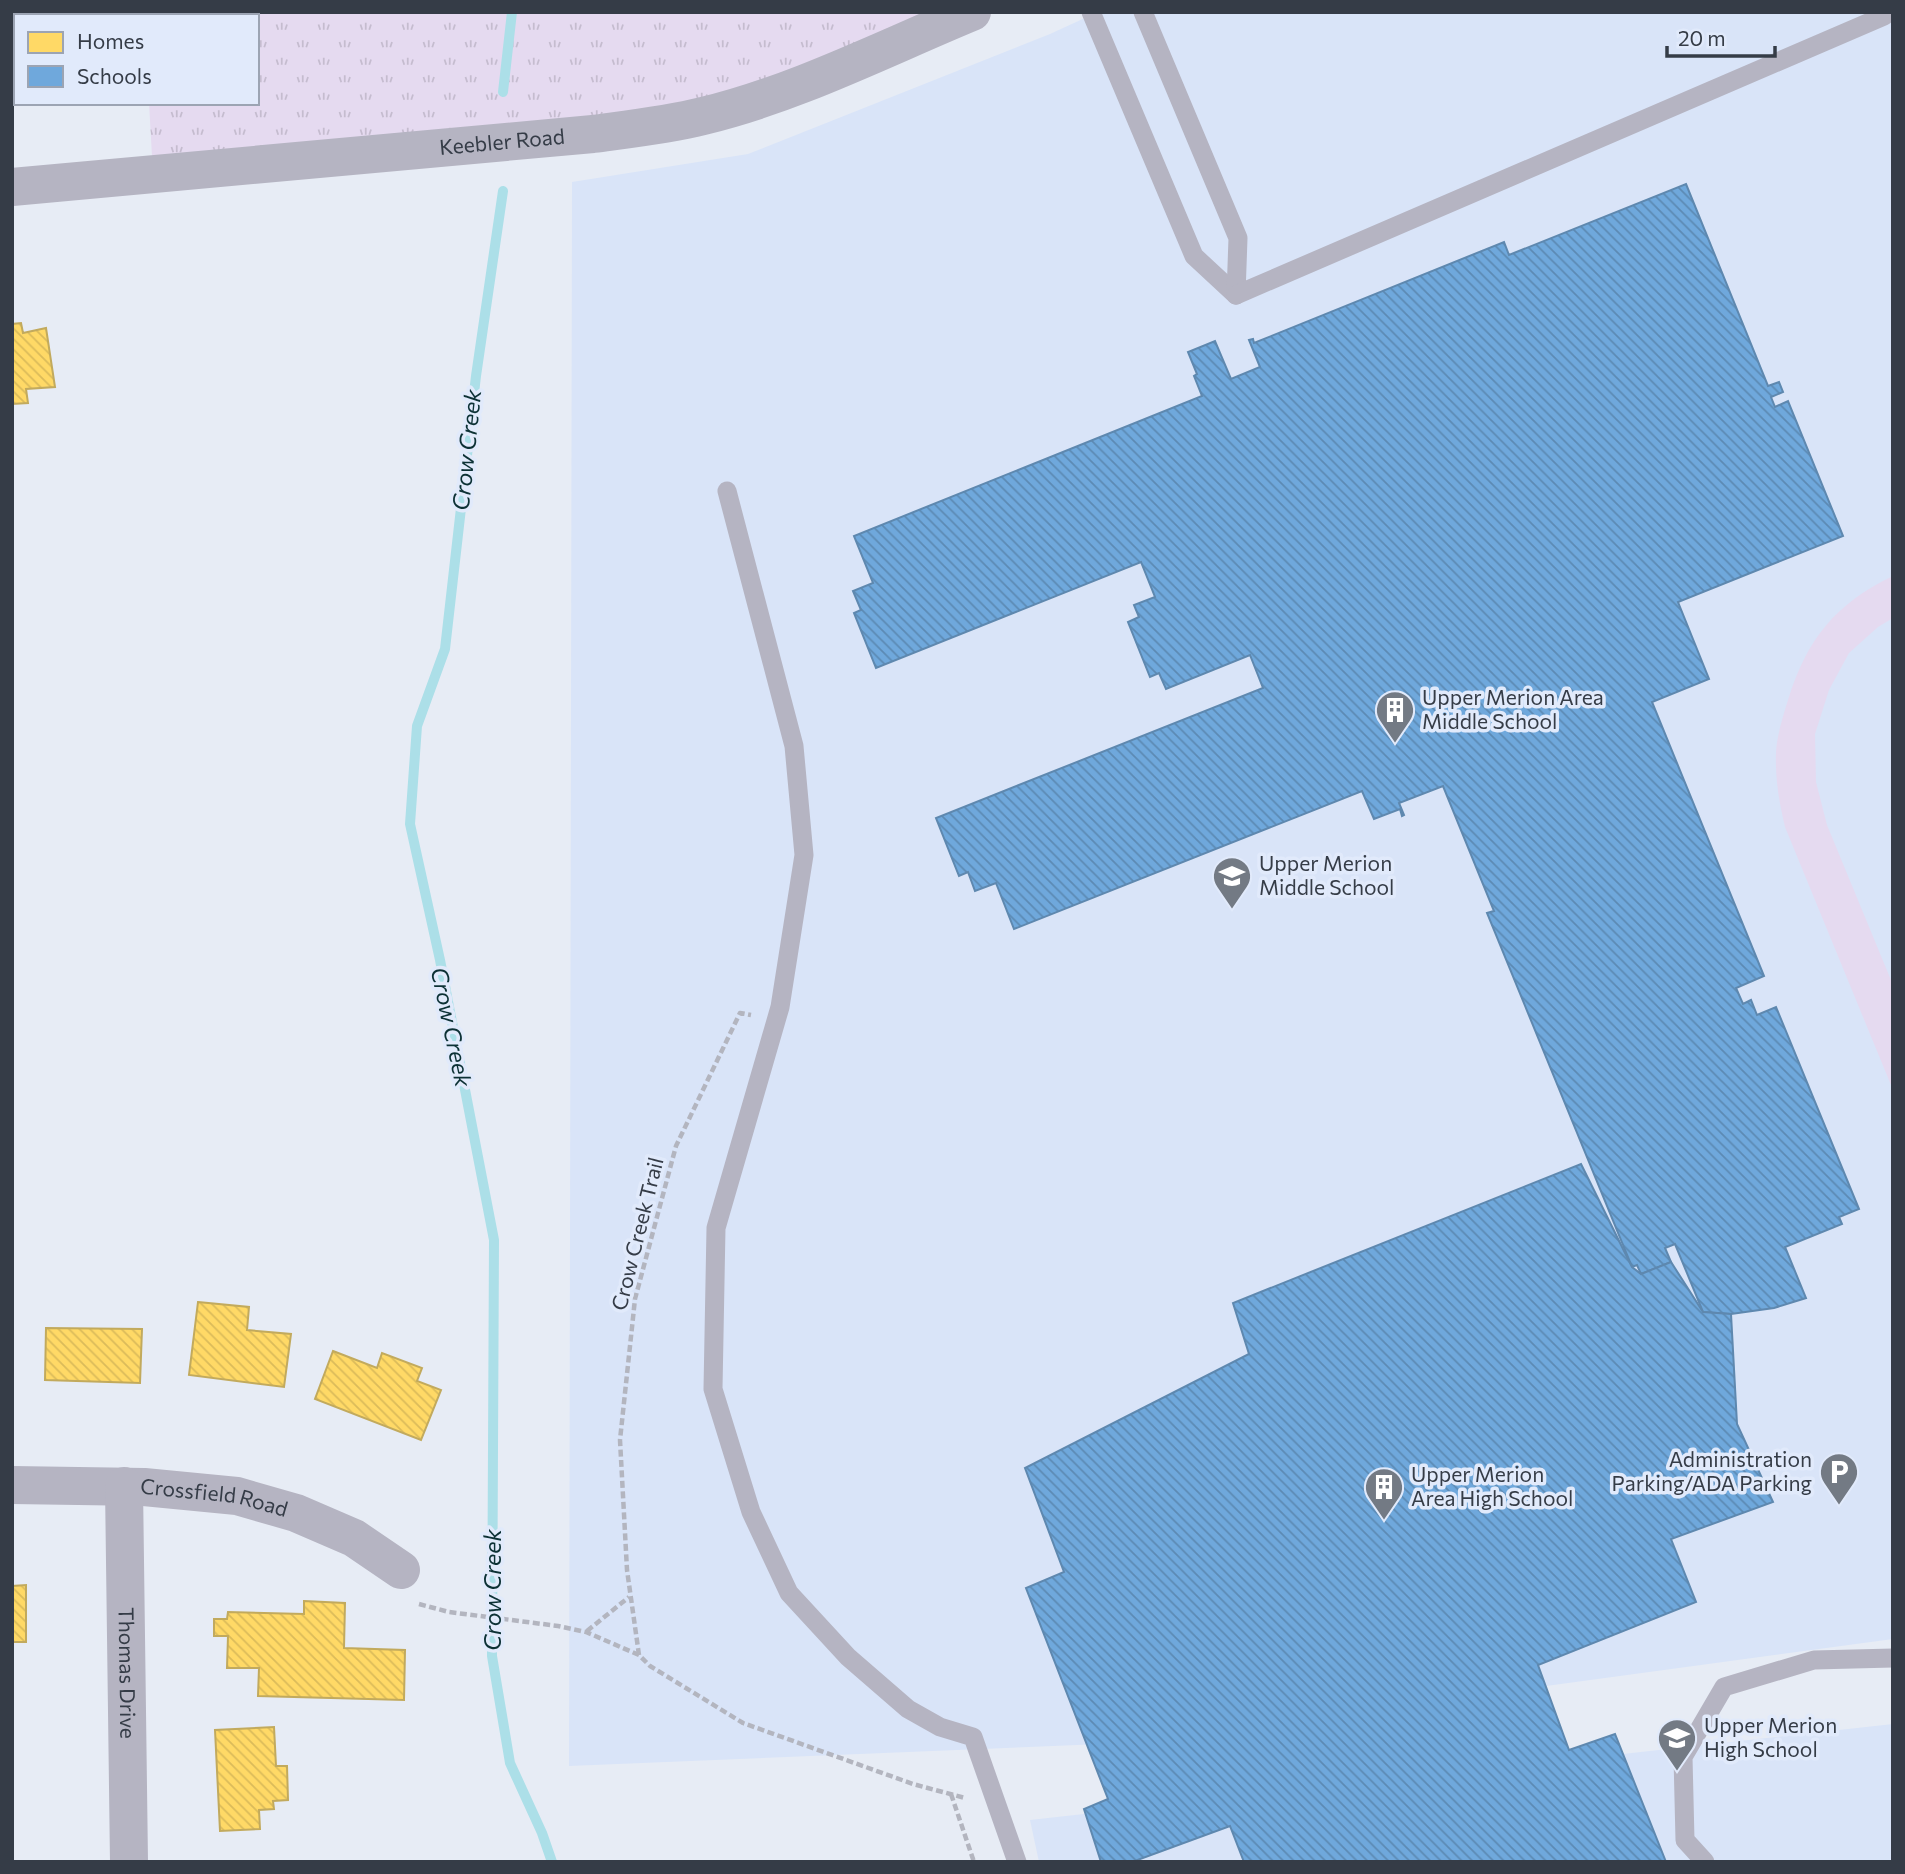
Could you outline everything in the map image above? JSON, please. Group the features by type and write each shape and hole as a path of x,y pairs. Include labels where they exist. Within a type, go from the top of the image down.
{"street":[{"name":"Keebler Road","path":"12,187 593,135 651,127 753,102 972,12"},
{"name":"Crossfield Road","path":"12,1485 124,1486 184,1489 237,1496 296,1513 354,1538 401,1570"},
{"name":"Thomas Drive","path":"124,1486 129,1862"}],"lane":[{"path":"1091,12 1194,256 1236,295"},
{"path":"1143,12 1238,238 1236,295"},
{"path":"1236,295 1883,14"},
{"path":"727,491 794,746 804,855 780,1007 716,1228 713,1389 751,1512 789,1593 848,1657 908,1709 940,1727 973,1737 1017,1862"},
{"path":"1705,1862 1685,1840 1683,1757 1724,1687 1814,1660 1893,1658"}],"path":[{"name":"Crow Creek Trail","path":"639,1655 629,1597 620,1440 635,1300 676,1146 740,1013 776,1021"},
{"path":"586,1632 629,1597"},
{"path":"449,1612 586,1632 639,1655 650,1666 743,1723 913,1784 997,1805"},
{"path":"950,1794 974,1862"}],"shaded area":[{"name":"Upper Merion Middle School","path":"1098,12 1893,12 1893,1639 1127,1743 569,1766 572,182 748,154 1050,34"},
{"name":"Upper Merion High School","path":"1893,1724 1893,1862 1039,1862 1030,1820"}],"green space":[{"path":"972,12 753,101 153,174 149,105 259,105 259,14 141,14"},
{"path":"1893,576 1893,618 1878,627 1849,653 1829,690 1815,734 1816,782 1827,825 1893,985 1893,1090 1785,827 1778,790 1776,752 1788,700 1814,641 1839,611"}],"building: Homes":[{"path":"33,12 96,12 94,14"},
{"path":"21,323 23,333 46,328 55,387 26,389 28,403 12,404 12,324"},
{"path":"198,1302 249,1307 247,1330 291,1334 284,1387 189,1375"},
{"path":"46,1328 142,1329 140,1383 45,1380"},
{"path":"333,1351 377,1368 382,1353 422,1368 417,1381 441,1390 421,1440 315,1399"},
{"path":"26,1585 26,1642 12,1642 12,1586"},
{"path":"304,1601 345,1603 344,1648 405,1650 404,1700 258,1696 259,1668 227,1668 228,1636 214,1636 214,1619 227,1619 228,1612 304,1614"},
{"path":"274,1727 276,1766 287,1766 288,1800 273,1801 274,1809 259,1810 260,1829 220,1831 215,1730"}],"building: Schools":[{"name":"Upper Merion Area Middle School","path":"1686,184 1768,386 1779,382 1783,392 1771,397 1775,407 1788,401 1843,536 1678,602 1709,679 1652,702 1764,976 1736,988 1743,1004 1751,1000 1757,1015 1776,1007 1859,1209 1839,1217 1842,1224 1785,1247 1806,1298 1774,1308 1731,1314 1703,1312 1675,1244 1665,1248 1671,1262 1641,1274 1637,1265 1632,1267 1487,913 1494,911 1443,786 1399,803 1404,815 1402,816 1400,809 1374,819 1362,791 1014,929 996,883 975,891 968,872 959,876 936,818 1263,688 1250,655 1166,689 1159,673 1150,677 1128,622 1139,617 1134,605 1155,597 1141,562 876,668 854,613 861,610 853,591 873,583 854,536 1202,396 1188,352 1215,341 1231,379 1260,367 1249,340 1253,339 1254,343 1504,242 1509,255"},
{"name":"Upper Merion Area High School","path":"1581,1164 1632,1267 1641,1274 1671,1262 1703,1312 1731,1314 1737,1424 1773,1502 1671,1539 1696,1602 1538,1665 1569,1750 1615,1734 1666,1862 1244,1862 1230,1826 1132,1862 1101,1862 1084,1809 1108,1799 1026,1588 1064,1572 1025,1468 1249,1354 1233,1303"}],"waterway":[{"name":"Crow Creek","path":"503,92 512,12"},
{"name":"Crow Creek","path":"503,191 476,376 445,649 417,726 410,824 440,960 494,1240 492,1656 510,1763 542,1833 552,1862"}],"place":[{"name":"Upper Merion Area Middle School","path":"1395,744"},
{"name":"Upper Merion Middle School","path":"1232,910"},
{"name":"Administration Parking/ADA Parking","path":"1839,1506"},
{"name":"Upper Merion Area High School","path":"1384,1521"},
{"name":"Upper Merion High School","path":"1677,1772"}]}
